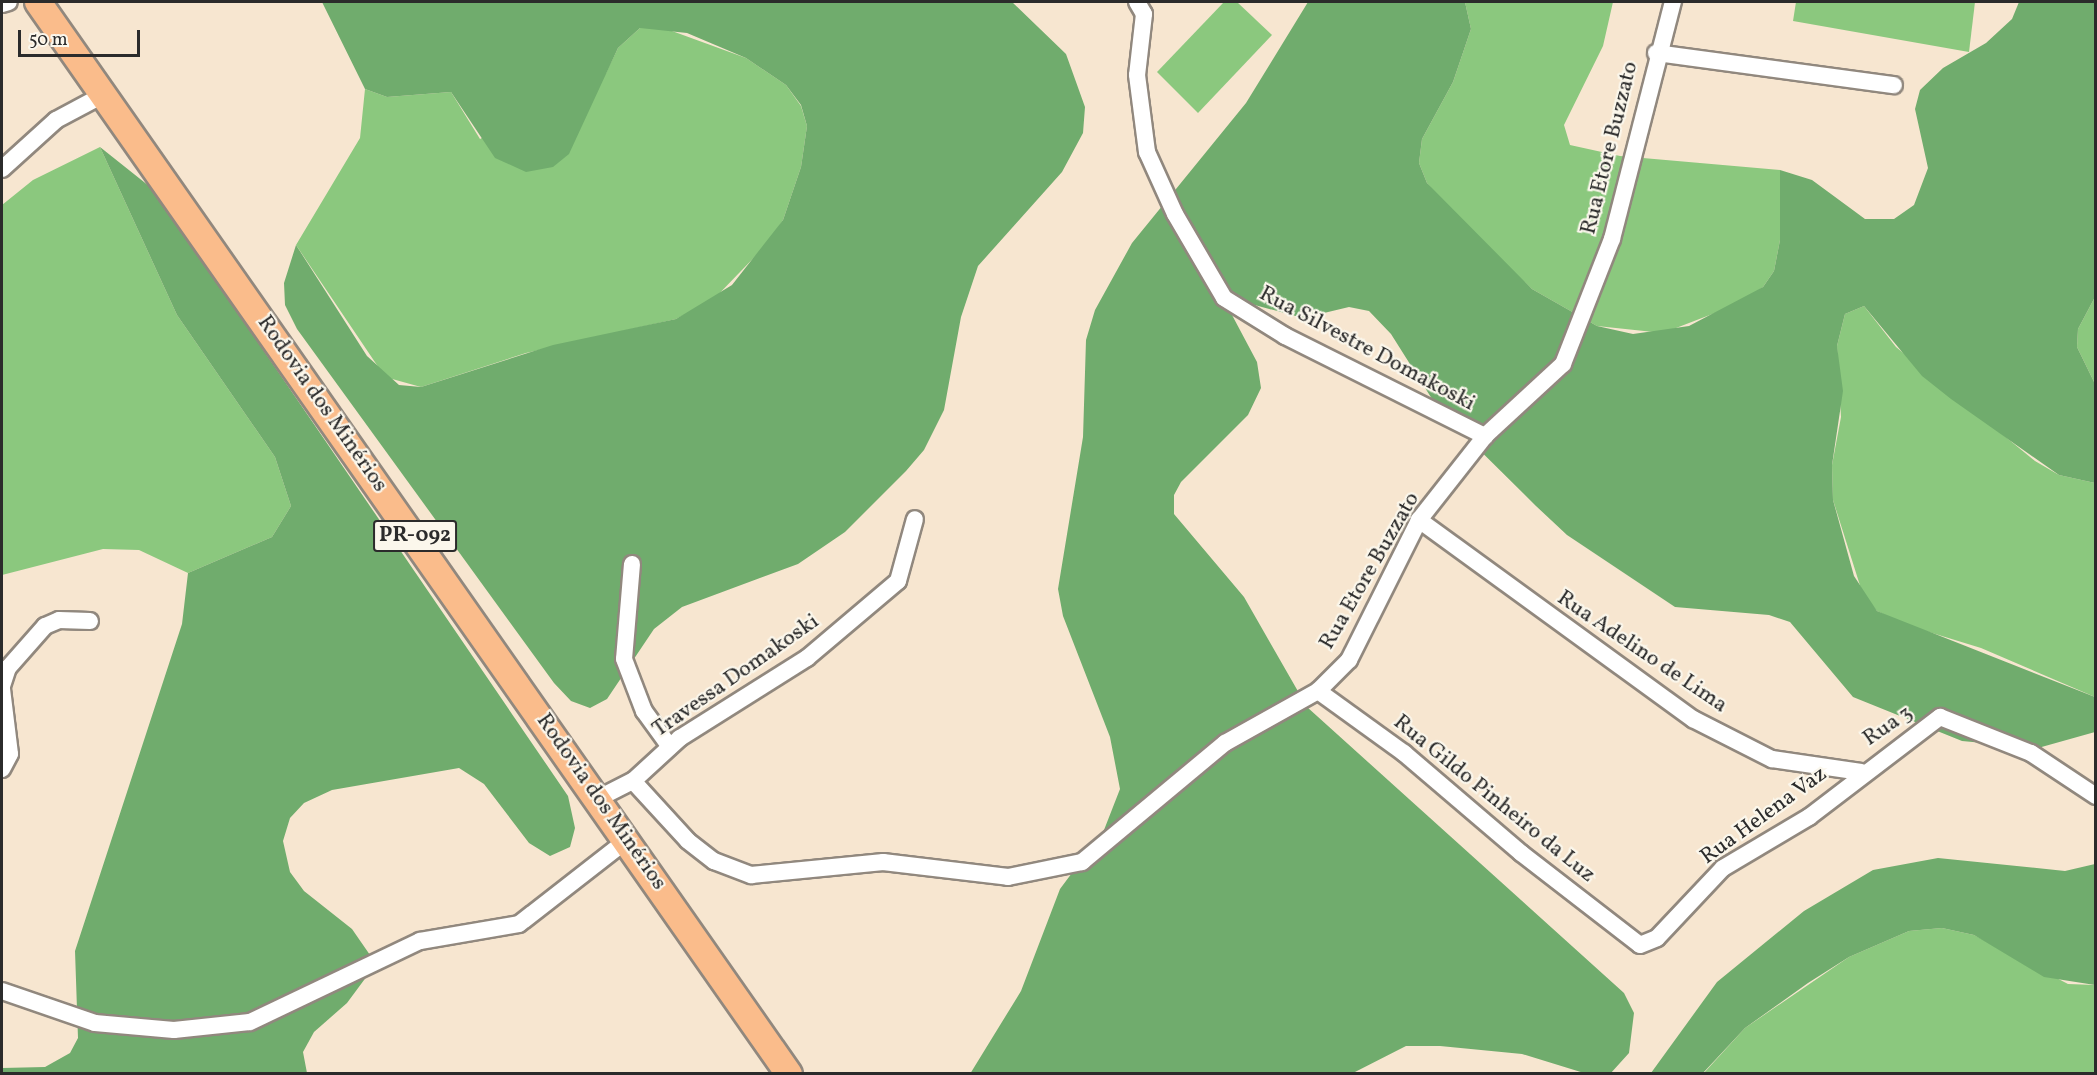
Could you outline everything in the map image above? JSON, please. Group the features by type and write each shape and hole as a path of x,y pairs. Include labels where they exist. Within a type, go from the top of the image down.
{"main road":[{"name":"Rodovia dos Minérios","path":"38,2 599,798 789,1074"}],"street":[{"path":"2,4 9,2"},
{"name":"Rua Silvestre Domakoski","path":"1137,2 1144,14 1137,75 1147,152 1175,214 1224,298 1285,336 1485,436"},
{"name":"Rua Etore Buzzato","path":"633,781 688,841 714,861 751,875 883,862 1008,877 1082,862 1225,743 1318,691 1349,660 1419,520 1485,436 1563,364 1612,239 1656,54 1673,2"},
{"path":"1656,54 1894,85"},
{"path":"2,169 56,120 105,94"},
{"name":"Travessa Domakoski","path":"633,781 670,747 807,658 898,581 915,519"},
{"name":"Rua Adelino de Lima","path":"1419,520 1693,719 1773,759 1861,772"},
{"path":"632,564 624,659 644,711 670,747"},
{"path":"2,769 10,754 2,687 8,668 45,626 59,620 90,621"},
{"name":"Rua Gildo Pinheiro da Luz","path":"1318,691 1404,753 1521,853 1640,945"},
{"name":"Rua 3","path":"1861,772 1940,717 2031,753 2096,796"},
{"name":"Rua Helena Vaz","path":"1640,945 1657,938 1723,868 1809,817 1861,772"},
{"path":"599,798 633,781"},
{"path":"2,991 95,1023 174,1030 250,1022 420,941 519,924 627,840"}],"green space":[{"path":"322,2 1012,2 1066,54 1085,107 1083,133 1062,172 978,266 961,317 944,410 924,450 906,471 845,532 798,564 682,607 654,629 607,699 590,708 571,701 554,683 297,329 285,305 284,283 296,245 367,356 399,385 421,387 553,345 676,319 732,285 783,220 801,167 807,126 801,105 786,85 746,58 687,33 640,28 618,48 569,154 553,167 526,172 495,158 451,92 387,97 365,89"},
{"path":"1224,2 1237,2 1272,35 1198,113 1157,72"},
{"path":"1308,2 1465,2 1471,29 1453,82 1422,139 1419,163 1427,183 1532,289 1597,326 1633,334 1689,326 1763,287 1774,271 1780,240 1780,170 1812,180 1865,219 1894,219 1914,205 1928,168 1915,109 1920,90 1943,68 1986,43 2012,19 2019,2 2095,2 2095,297 2078,329 2077,347 2095,384 2095,483 2059,475 1951,399 1922,376 1864,306 1845,314 1837,346 1843,391 1832,465 1833,500 1854,576 1877,611 2095,697 2095,732 2038,748 1962,741 1853,697 1790,622 1769,615 1675,607 1567,535 1439,410 1391,334 1369,311 1349,307 1303,318 1240,301 1232,315 1257,362 1261,388 1248,415 1181,482 1174,495 1174,514 1244,597 1307,707 1624,993 1634,1013 1629,1053 1610,1074 1584,1073 1522,1054 1440,1046 1406,1046 1353,1073 970,1074 1021,991 1060,889 1104,830 1120,789 1110,737 1063,616 1058,589 1083,437 1086,340 1095,310 1132,243 1246,103"},
{"path":"1465,2 1613,2 1603,46 1564,125 1570,145 1620,156 1780,170 1780,240 1774,271 1763,287 1741,303 1663,333 1597,326 1532,289 1455,217 1427,183 1419,163 1422,139 1453,82 1471,29"},
{"path":"1796,2 1975,2 1969,52 1793,21"},
{"path":"661,27 746,58 786,85 801,106 807,126 801,167 783,220 768,243 713,300 676,319 526,353 421,387 385,377 296,245 360,138 365,89 387,97 451,92 480,139 606,73 618,48 640,28"},
{"path":"100,147 177,315 275,457 291,506 272,537 188,573 139,550 103,549 2,575 2,205 33,180"},
{"path":"100,147 154,190 568,796 575,828 570,847 550,856 529,843 484,784 459,768 332,790 304,803 290,818 283,841 290,872 304,891 352,929 370,955 367,976 347,1003 314,1032 303,1052 307,1073 2,1074 2,1068 45,1067 70,1053 78,1038 75,951 182,624 188,573 272,537 291,506 275,457 177,315"},
{"path":"2095,297 2095,384 2077,347 2078,329"},
{"path":"1864,306 1896,347 2035,461 2059,475 2095,483 2095,697 1981,648 1906,625 1877,611 1863,595 1833,500 1832,465 1841,417 1837,346 1845,314"},
{"path":"1938,858 2065,871 2095,864 2095,985 2044,977 1974,935 1942,928 1909,931 1849,957 1808,983 1745,1028 1703,1073 1651,1073 1717,982 1804,911 1873,870"},
{"path":"1942,928 1974,935 2068,984 2095,985 2095,1073 1703,1074 1745,1028 1849,957 1909,931"}]}
